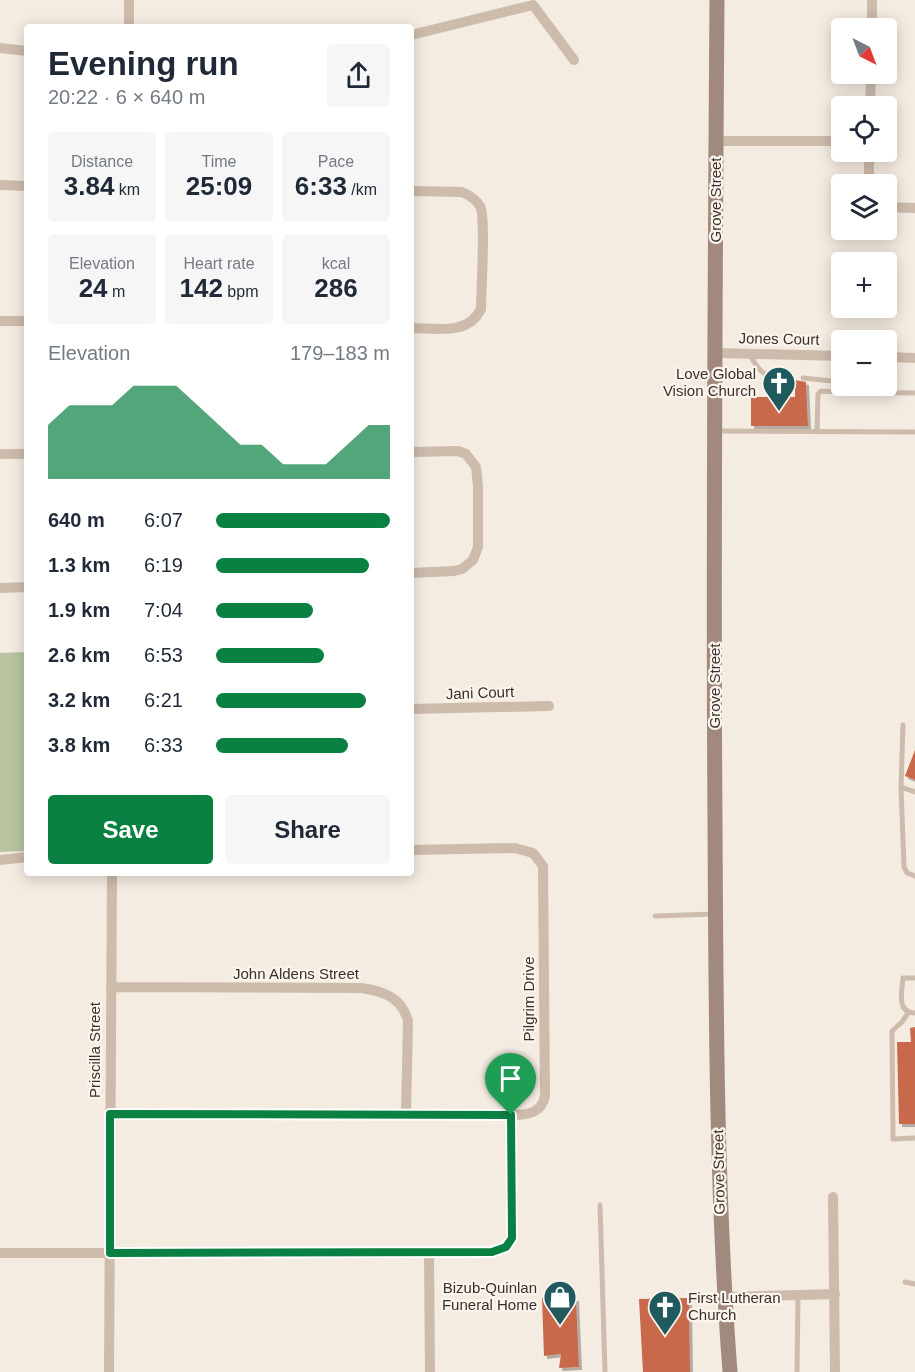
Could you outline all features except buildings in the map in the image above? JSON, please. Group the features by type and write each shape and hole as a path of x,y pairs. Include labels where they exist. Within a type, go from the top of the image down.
{"street":[{"path":"129,0 129,24"},
{"name":"Grove Street","path":"717,0 715,431 717,1085 724,1297 730,1372"},
{"path":"872,0 872,18"},
{"path":"414,34 533,2 574,60"},
{"path":"0,48 24,51"},
{"path":"716,141 831,141"},
{"path":"0,185 24,186"},
{"path":"414,191 462,192 469,195 482,211 481,309 475,319 463,327 454,329 414,328"},
{"path":"897,207 912,208"},
{"path":"0,321 24,321"},
{"name":"Jones Court","path":"716,353 831,356"},
{"path":"897,357 915,358"},
{"path":"414,452 458,451 466,454 476,467 478,486 476,554 473,561 462,569 414,573"},
{"path":"0,454 24,454"},
{"path":"0,588 24,587"},
{"name":"Jani Court","path":"414,710 549,706"},
{"name":"Pilgrim Drive","path":"110,1114 511,1115 536,1112 544,1102 545,1096 543,866 532,853 522,849 414,850"},
{"path":"0,860 24,857"},
{"name":"Priscilla Street","path":"109,1372 112,876"},
{"name":"John Aldens Street","path":"111,987 361,988 388,994 405,1010 408,1021 406,1114"},
{"path":"0,1253 429,1254 502,1250 510,1243 513,1232 511,1115"},
{"path":"833,1197 836,1372"},
{"path":"429,1254 430,1372"},
{"path":"724,1297 835,1294"}],"lane":[{"path":"749,354 762,374 790,379"},
{"path":"802,378 831,381"},
{"path":"817,431 818,394 821,391 831,392"},
{"path":"897,393 915,393"},
{"path":"715,431 915,432"},
{"path":"903,726 901,787 904,867 907,873 915,876"},
{"path":"901,787 915,792"},
{"path":"655,916 716,914"},
{"path":"915,978 903,978 903,1009 912,1013 892,1031 893,1139 915,1138"},
{"path":"600,1205 605,1372"},
{"path":"905,1282 915,1284"},
{"path":"797,1372 798,1295"}],"green space":[{"path":"24,652 24,851 0,852 0,653"}],"place":[{"name":"Love Global Vision Church","path":"779,412"},
{"name":"Bizub-Quinlan Funeral Home","path":"560,1326"},
{"name":"First Lutheran Church","path":"665,1336"}],"route":[{"path":"110,1114 511,1115 513,1232 510,1243 502,1250 429,1254 110,1253 110,1114"}]}
